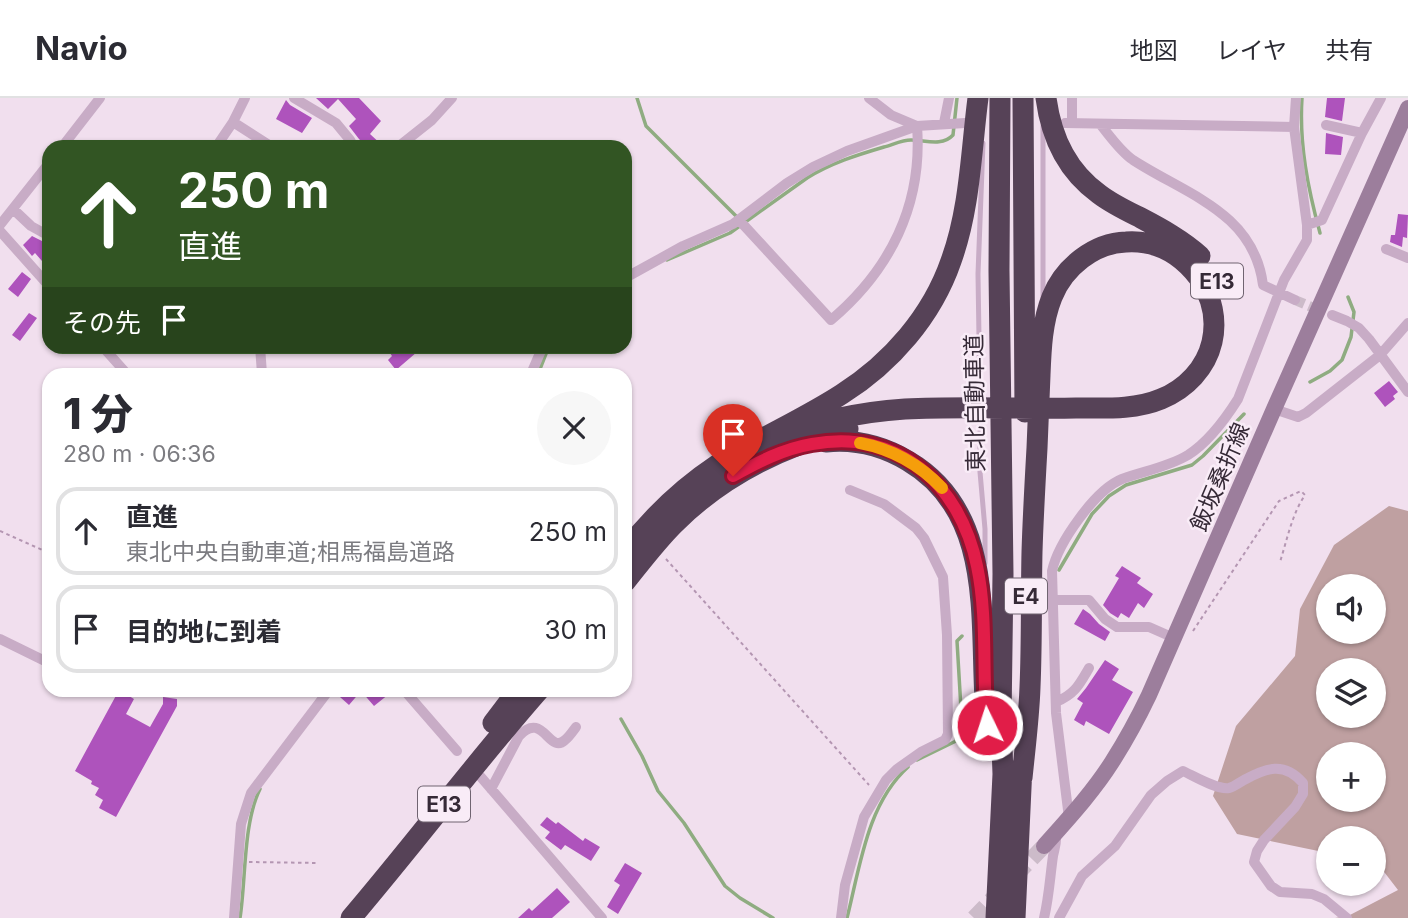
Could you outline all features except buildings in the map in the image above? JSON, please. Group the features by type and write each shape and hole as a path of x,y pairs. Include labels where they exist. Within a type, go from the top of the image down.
{"highway":[{"path":"632,544 659,512 715,466 820,408 862,381 899,347 914,328 942,284 959,238 980,98"},
{"name":"東北自動車道","path":"996,918 1003,774 1000,98"},
{"name":"E4","path":"1015,918 1026,605 1023,98"},
{"name":"E13","path":"632,573 659,540 692,507 733,476 804,442 848,429 946,415 1064,415 1122,420 1143,418 1162,413 1194,396 1217,367 1224,350 1227,310 1214,275 1188,246 1099,195 1085,183 1063,155 1054,135 1045,98"},
{"path":"1022,778 1030,689 1032,552 1043,332 1053,295 1075,264 1090,252 1106,245 1142,242 1160,246 1178,256 1192,269 1211,301 1214,323 1211,346 1197,373 1185,386 1159,400 1064,415"},
{"path":"762,439 858,414 906,409 946,415"},
{"path":"781,452 812,443 845,441 882,448 916,465 932,478 946,492 957,509 977,566 982,612 985,700 1000,851"},
{"name":"E13","path":"337,918 513,697"},
{"name":"E13","path":"351,918 533,697"}],"main road":[{"name":"飯坂桑折線","path":"1044,846 1112,763 1181,639 1273,409 1408,111"}],"street":[{"path":"67,140 100,98"},
{"path":"221,140 245,98"},
{"path":"294,98 336,123 350,140"},
{"path":"407,140 432,121 452,98"},
{"path":"869,98 918,137"},
{"path":"632,274 683,246 733,224 742,223 787,183 847,151 918,137 954,123 949,98"},
{"path":"1072,98 1068,123 1294,127"},
{"path":"1069,818 1056,702 1052,571 1055,559 1079,520 1107,487 1190,454 1228,415 1238,399 1284,280 1307,240 1294,127 1296,98"},
{"path":"1307,225 1322,220 1381,98"},
{"path":"233,122 261,140"},
{"path":"1100,124 1130,159 1181,186 1223,215 1250,245 1257,259 1263,285 1295,300"},
{"path":"1326,125 1362,133"},
{"path":"742,223 831,320 850,304 874,277 898,238 918,167 918,137"},
{"path":"0,225 42,172"},
{"path":"13,209 42,232"},
{"path":"0,231 42,278"},
{"path":"1386,249 1408,258"},
{"path":"1332,315 1359,328 1408,392"},
{"path":"1273,409 1290,416 1306,414 1380,355 1408,323"},
{"path":"109,354 122,368"},
{"path":"841,918 845,885 864,817 886,780 897,769 921,752 945,740 948,734 947,635 943,577 924,538 916,528 884,504 850,490"},
{"path":"1054,600 1089,600 1105,619 1117,627 1149,627 1181,639"},
{"path":"0,639 42,660"},
{"path":"1056,702 1076,691 1089,668"},
{"path":"233,918 241,824 251,793 323,697"},
{"path":"410,697 457,751"},
{"path":"491,789 524,730 531,726 536,727 558,744 564,742 576,727"},
{"path":"1059,918 1082,876 1115,846 1151,795 1167,781 1183,771 1215,786 1229,788 1269,768 1284,769 1300,779 1303,783 1303,794 1295,807 1264,840 1254,862 1271,886 1280,892 1312,894 1324,899 1347,918"},
{"path":"480,776 602,918"},
{"path":"1044,918 1057,841 1056,833"}],"lane":[{"path":"980,98 983,126"},
{"path":"1043,332 1045,98"},
{"path":"982,612 985,529 980,472 978,274 983,139"}],"path":[{"path":"1181,639 1279,501 1301,491 1305,495 1294,516 1280,562"},
{"path":"0,531 42,550"},
{"path":"666,559 877,795"},
{"path":"249,862 318,863"}],"shaded area":[{"path":"1389,506 1408,511 1408,918 1335,918 1348,916 1398,890 1386,874 1386,826 1316,826 1316,850 1237,834 1213,796 1236,726 1295,656 1300,609 1316,579 1316,644 1386,644 1386,574 1319,574 1334,545"}],"waterway":[{"path":"637,98 646,126 736,216"},
{"path":"667,260 730,233 807,178 835,164 904,141 939,142 949,139 953,135 957,98"},
{"path":"1302,98 1305,166 1320,233"},
{"path":"1310,382 1330,371 1342,360 1351,337 1354,312 1348,297"},
{"path":"540,368 546,354"},
{"path":"1059,570 1092,514 1109,496 1126,485 1192,465 1244,414"},
{"path":"917,760 956,741 961,709 957,641 962,636"},
{"path":"621,719 658,791 684,823 725,886 773,918"},
{"path":"847,918 861,858 874,818 894,782 908,767"},
{"path":"240,918 248,835 260,789"}],"tunnel":[{"path":"1295,300 1321,311"},
{"path":"1015,876 1044,846"},
{"path":"974,918 999,892"}],"slow traffic":[{"path":"860,443 899,455 916,465 942,488"}],"route":[{"path":"733,476 797,447 812,443 845,441 882,448 899,455 932,478 946,492 957,509 977,566 982,612 987,725"}]}
